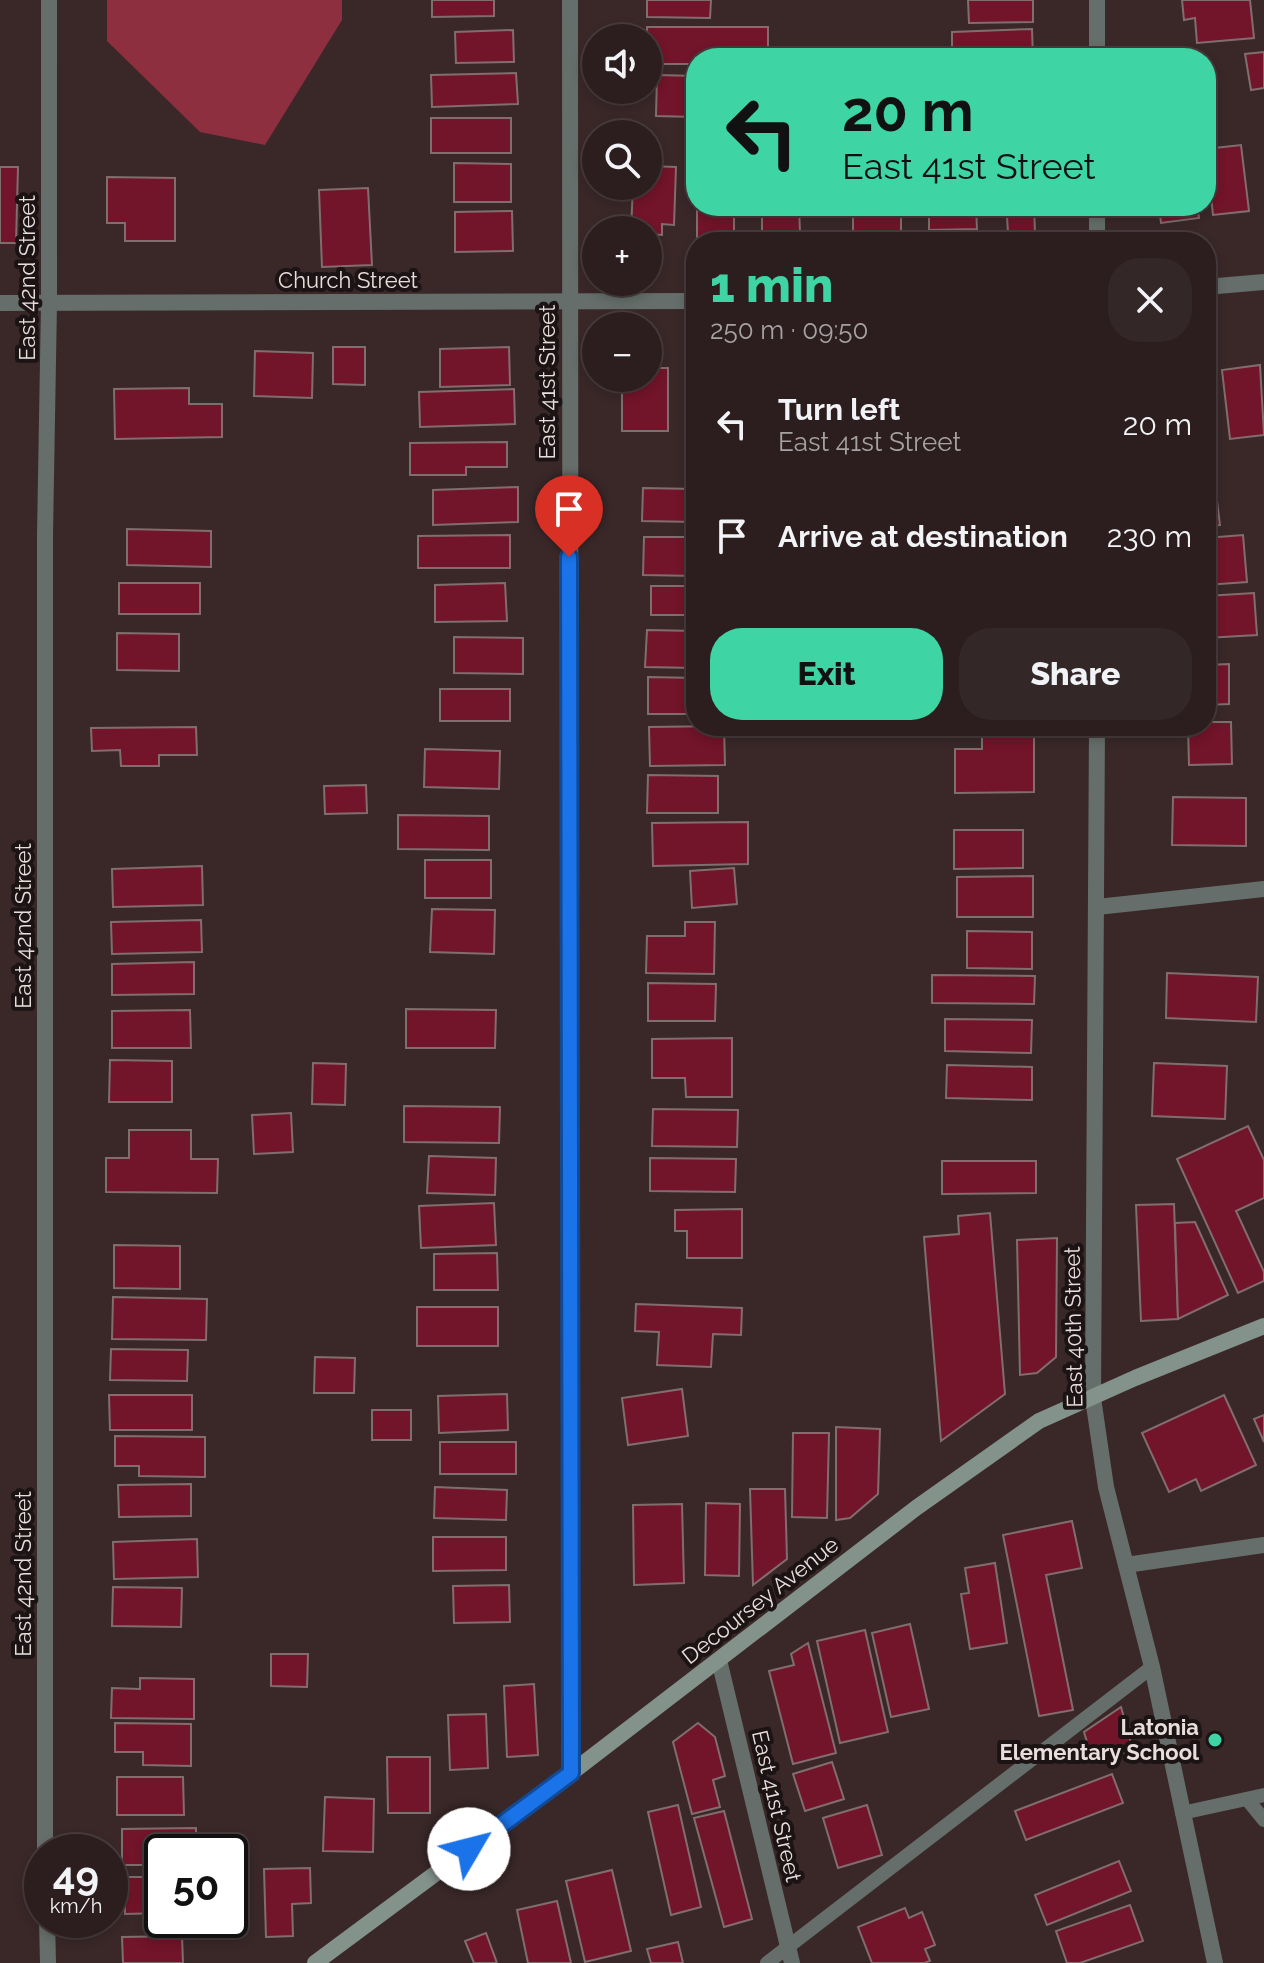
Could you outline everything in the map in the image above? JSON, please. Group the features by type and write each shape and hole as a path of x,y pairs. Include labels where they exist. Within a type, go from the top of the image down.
{"main road":[{"name":"Decoursey Avenue","path":"315,1963 571,1773 916,1508 1039,1421 1264,1326"}],"street":[{"name":"East 42nd Street","path":"45,1834 45,535 49,0"},
{"name":"East 41st Street","path":"570,0 571,1773"},
{"path":"1097,0 1097,48"},
{"path":"1216,286 1264,282"},
{"name":"Church Street","path":"0,303 686,301"},
{"name":"East 40th Street","path":"1097,736 1093,1398 1106,1487 1152,1667 1215,1963"},
{"path":"1097,907 1264,889"},
{"path":"1126,1565 1264,1545"},
{"name":"East 41st Street","path":"719,1660 790,1955"},
{"path":"47,1938 48,1963"}],"lane":[{"path":"767,1963 790,1955 1152,1667"},
{"path":"1182,1813 1264,1795"},
{"path":"1247,1799 1264,1820"}],"shaded area":[{"path":"107,0 342,0 342,20 265,145 200,132 107,41"}],"building":[{"path":"432,0 494,0 494,16 432,17"},
{"path":"647,0 711,0 710,18 647,17"},
{"path":"968,0 1033,0 1033,22 969,23"},
{"path":"1182,0 1250,0 1254,38 1197,43 1195,18 1184,20"},
{"path":"662,27 768,27 768,48 686,48 686,64 662,64"},
{"path":"1032,29 1033,48 952,48 952,32"},
{"path":"513,30 514,62 456,63 455,32"},
{"path":"1264,52 1264,88 1251,90 1245,54"},
{"path":"516,73 518,104 432,107 431,75"},
{"path":"662,75 686,76 686,117 656,116 656,104 662,104"},
{"path":"431,118 511,118 511,153 431,153"},
{"path":"1241,145 1249,211 1216,215 1216,148"},
{"path":"454,163 511,164 511,202 454,202"},
{"path":"662,166 676,167 674,225 662,224 662,216 632,216 632,200 662,200"},
{"path":"0,167 18,167 16,243 0,243"},
{"path":"107,177 175,178 175,241 125,241 125,223 107,223"},
{"path":"368,188 372,265 322,267 319,190"},
{"path":"512,211 513,251 455,252 455,212"},
{"path":"697,216 734,216 734,232 697,232"},
{"path":"762,216 799,216 800,232 762,232"},
{"path":"853,216 901,216 901,232 853,232"},
{"path":"929,216 976,216 977,229 929,230"},
{"path":"1007,216 1034,216 1035,232 1008,232"},
{"path":"1160,216 1199,218 1161,223"},
{"path":"333,347 365,347 365,385 333,384"},
{"path":"509,347 510,385 440,387 440,349"},
{"path":"255,351 313,353 312,398 254,396"},
{"path":"1260,365 1264,435 1230,439 1222,370"},
{"path":"662,368 668,368 668,431 622,431 622,392 662,392"},
{"path":"189,388 189,404 222,404 222,437 115,439 114,389"},
{"path":"514,389 515,424 420,427 419,392"},
{"path":"507,442 507,467 466,467 466,475 410,475 410,443"},
{"path":"518,487 518,522 433,525 433,490"},
{"path":"643,488 686,489 686,522 642,521"},
{"path":"1216,493 1220,525 1216,525"},
{"path":"127,529 211,531 211,567 127,565"},
{"path":"510,535 510,568 418,568 418,536"},
{"path":"1243,535 1247,582 1216,584 1216,537"},
{"path":"644,537 686,537 686,576 643,575"},
{"path":"119,583 200,583 200,614 119,614"},
{"path":"505,583 507,621 435,622 435,585"},
{"path":"651,586 686,586 686,615 651,615"},
{"path":"1254,593 1257,635 1216,637 1216,595"},
{"path":"647,630 686,631 686,668 645,667"},
{"path":"117,633 179,634 179,671 117,670"},
{"path":"454,637 523,638 523,674 454,673"},
{"path":"1229,664 1229,704 1216,705 1216,665"},
{"path":"648,677 686,678 686,714 648,714"},
{"path":"440,689 510,689 510,721 440,721"},
{"path":"1216,722 1231,722 1232,764 1189,765 1188,736 1216,736"},
{"path":"196,727 197,755 159,755 159,766 121,766 120,750 92,751 91,728"},
{"path":"649,727 686,727 686,736 724,736 725,765 650,766"},
{"path":"982,736 1034,736 1034,792 955,793 955,749 982,749"},
{"path":"425,749 500,751 499,789 424,787"},
{"path":"648,775 718,776 718,813 647,813"},
{"path":"366,785 367,813 325,814 324,786"},
{"path":"1173,797 1246,798 1246,846 1172,845"},
{"path":"398,815 489,816 489,850 398,849"},
{"path":"748,822 748,864 653,866 652,823"},
{"path":"954,830 1023,830 1023,868 954,869"},
{"path":"425,860 491,860 491,898 425,898"},
{"path":"202,866 203,905 113,907 112,869"},
{"path":"734,868 737,904 692,908 690,871"},
{"path":"1033,876 1033,917 957,917 957,877"},
{"path":"432,909 495,910 494,954 430,952"},
{"path":"201,920 202,952 112,954 111,922"},
{"path":"685,922 715,922 714,974 646,973 647,936 685,936"},
{"path":"967,931 1032,932 1032,969 967,968"},
{"path":"194,962 194,994 112,995 112,964"},
{"path":"1167,973 1258,977 1256,1022 1166,1018"},
{"path":"932,975 1035,976 1034,1004 932,1003"},
{"path":"648,983 716,984 715,1021 648,1021"},
{"path":"406,1009 496,1010 495,1048 406,1048"},
{"path":"190,1010 191,1048 112,1048 112,1011"},
{"path":"945,1019 1032,1020 1031,1053 945,1051"},
{"path":"732,1038 732,1097 686,1097 685,1078 652,1078 652,1039"},
{"path":"110,1060 172,1061 172,1102 109,1102"},
{"path":"313,1063 346,1064 345,1105 312,1104"},
{"path":"1154,1063 1227,1066 1225,1119 1152,1116"},
{"path":"947,1065 1032,1067 1032,1100 946,1098"},
{"path":"404,1106 500,1107 499,1143 404,1142"},
{"path":"653,1109 738,1110 737,1147 652,1146"},
{"path":"291,1113 293,1152 254,1154 252,1115"},
{"path":"1248,1126 1264,1160 1264,1198 1236,1211 1264,1272 1264,1281 1238,1293 1177,1159"},
{"path":"129,1130 191,1130 191,1159 218,1159 217,1193 106,1192 106,1158 129,1158"},
{"path":"429,1156 496,1158 495,1195 427,1193"},
{"path":"650,1158 736,1159 735,1192 650,1191"},
{"path":"942,1161 1036,1161 1036,1193 942,1194"},
{"path":"494,1203 496,1245 421,1248 419,1206"},
{"path":"1174,1204 1178,1319 1141,1321 1136,1205"},
{"path":"742,1209 742,1258 687,1258 687,1231 675,1231 675,1210"},
{"path":"990,1213 1005,1394 941,1441 924,1237 959,1234 958,1216"},
{"path":"1195,1222 1228,1295 1178,1319 1175,1223"},
{"path":"1057,1238 1056,1357 1037,1373 1020,1375 1017,1240"},
{"path":"114,1245 180,1246 180,1289 114,1288"},
{"path":"497,1253 498,1290 434,1290 434,1254"},
{"path":"113,1297 207,1299 206,1340 112,1339"},
{"path":"636,1304 742,1308 741,1335 713,1334 711,1367 657,1365 659,1332 635,1331"},
{"path":"417,1307 498,1307 498,1346 417,1346"},
{"path":"111,1349 188,1350 187,1381 110,1380"},
{"path":"315,1357 355,1358 354,1393 314,1393"},
{"path":"682,1389 688,1436 628,1445 622,1398"},
{"path":"507,1394 508,1430 439,1433 438,1396"},
{"path":"109,1395 192,1395 192,1430 110,1430"},
{"path":"1224,1395 1256,1465 1201,1491 1196,1479 1169,1492 1142,1433"},
{"path":"372,1410 411,1410 411,1440 372,1440"},
{"path":"1264,1415 1264,1442 1254,1419"},
{"path":"836,1427 880,1429 878,1494 850,1518 836,1520"},
{"path":"793,1433 829,1433 827,1518 792,1517"},
{"path":"115,1436 205,1437 205,1477 139,1476 139,1466 115,1466"},
{"path":"440,1442 516,1442 516,1474 440,1474"},
{"path":"191,1484 191,1516 119,1517 118,1485"},
{"path":"435,1487 507,1490 506,1520 434,1518"},
{"path":"750,1489 785,1489 787,1559 753,1585"},
{"path":"706,1503 740,1504 739,1576 705,1575"},
{"path":"682,1504 684,1583 634,1585 633,1505"},
{"path":"1072,1521 1082,1568 1046,1575 1073,1710 1039,1716 1003,1535"},
{"path":"433,1537 506,1537 506,1570 433,1571"},
{"path":"197,1539 198,1577 114,1579 113,1542"},
{"path":"995,1563 1007,1643 970,1649 961,1594 969,1593 965,1568"},
{"path":"509,1585 510,1622 454,1623 453,1586"},
{"path":"113,1587 182,1588 181,1627 112,1626"},
{"path":"910,1624 929,1709 891,1717 872,1633"},
{"path":"865,1630 888,1732 840,1743 817,1641"},
{"path":"808,1643 836,1753 793,1764 769,1671 794,1665 791,1654"},
{"path":"271,1654 308,1654 307,1687 271,1686"},
{"path":"140,1678 194,1679 194,1719 111,1718 112,1688 140,1689"},
{"path":"534,1684 538,1755 507,1757 504,1686"},
{"path":"1121,1707 1133,1750 1093,1762 1084,1732"},
{"path":"486,1714 488,1768 450,1770 448,1715"},
{"path":"115,1723 191,1724 191,1766 143,1765 143,1752 115,1752"},
{"path":"698,1723 715,1737 725,1776 713,1780 720,1807 692,1814 673,1742"},
{"path":"387,1757 430,1757 430,1813 388,1813"},
{"path":"832,1762 844,1799 805,1811 793,1774"},
{"path":"1112,1774 1123,1803 1026,1840 1015,1811"},
{"path":"117,1777 183,1777 184,1815 117,1815"},
{"path":"325,1797 374,1799 373,1852 323,1851"},
{"path":"678,1805 701,1907 671,1915 648,1812"},
{"path":"867,1805 882,1855 838,1868 823,1818"},
{"path":"724,1811 752,1919 724,1927 694,1818"},
{"path":"196,1828 196,1834 144,1834 144,1865 128,1865 128,1834 122,1834 122,1829"},
{"path":"1119,1861 1131,1891 1047,1925 1035,1895"},
{"path":"310,1868 311,1903 292,1904 293,1936 266,1937 264,1869"},
{"path":"612,1870 631,1951 585,1962 566,1881"},
{"path":"128,1877 144,1877 144,1913 128,1914"},
{"path":"557,1901 571,1963 528,1963 517,1910"},
{"path":"1130,1905 1143,1941 1080,1963 1067,1963 1056,1931"},
{"path":"905,1908 909,1918 922,1912 935,1945 925,1949 930,1961 872,1963 858,1927"},
{"path":"486,1933 497,1963 474,1963 465,1941"},
{"path":"122,1938 182,1938 183,1963 123,1963"},
{"path":"678,1942 683,1963 651,1963 647,1949"}],"place":[{"name":"Latonia Elementary School","path":"1215,1740"}],"route":[{"path":"469,1849 571,1773 569,557"}]}
